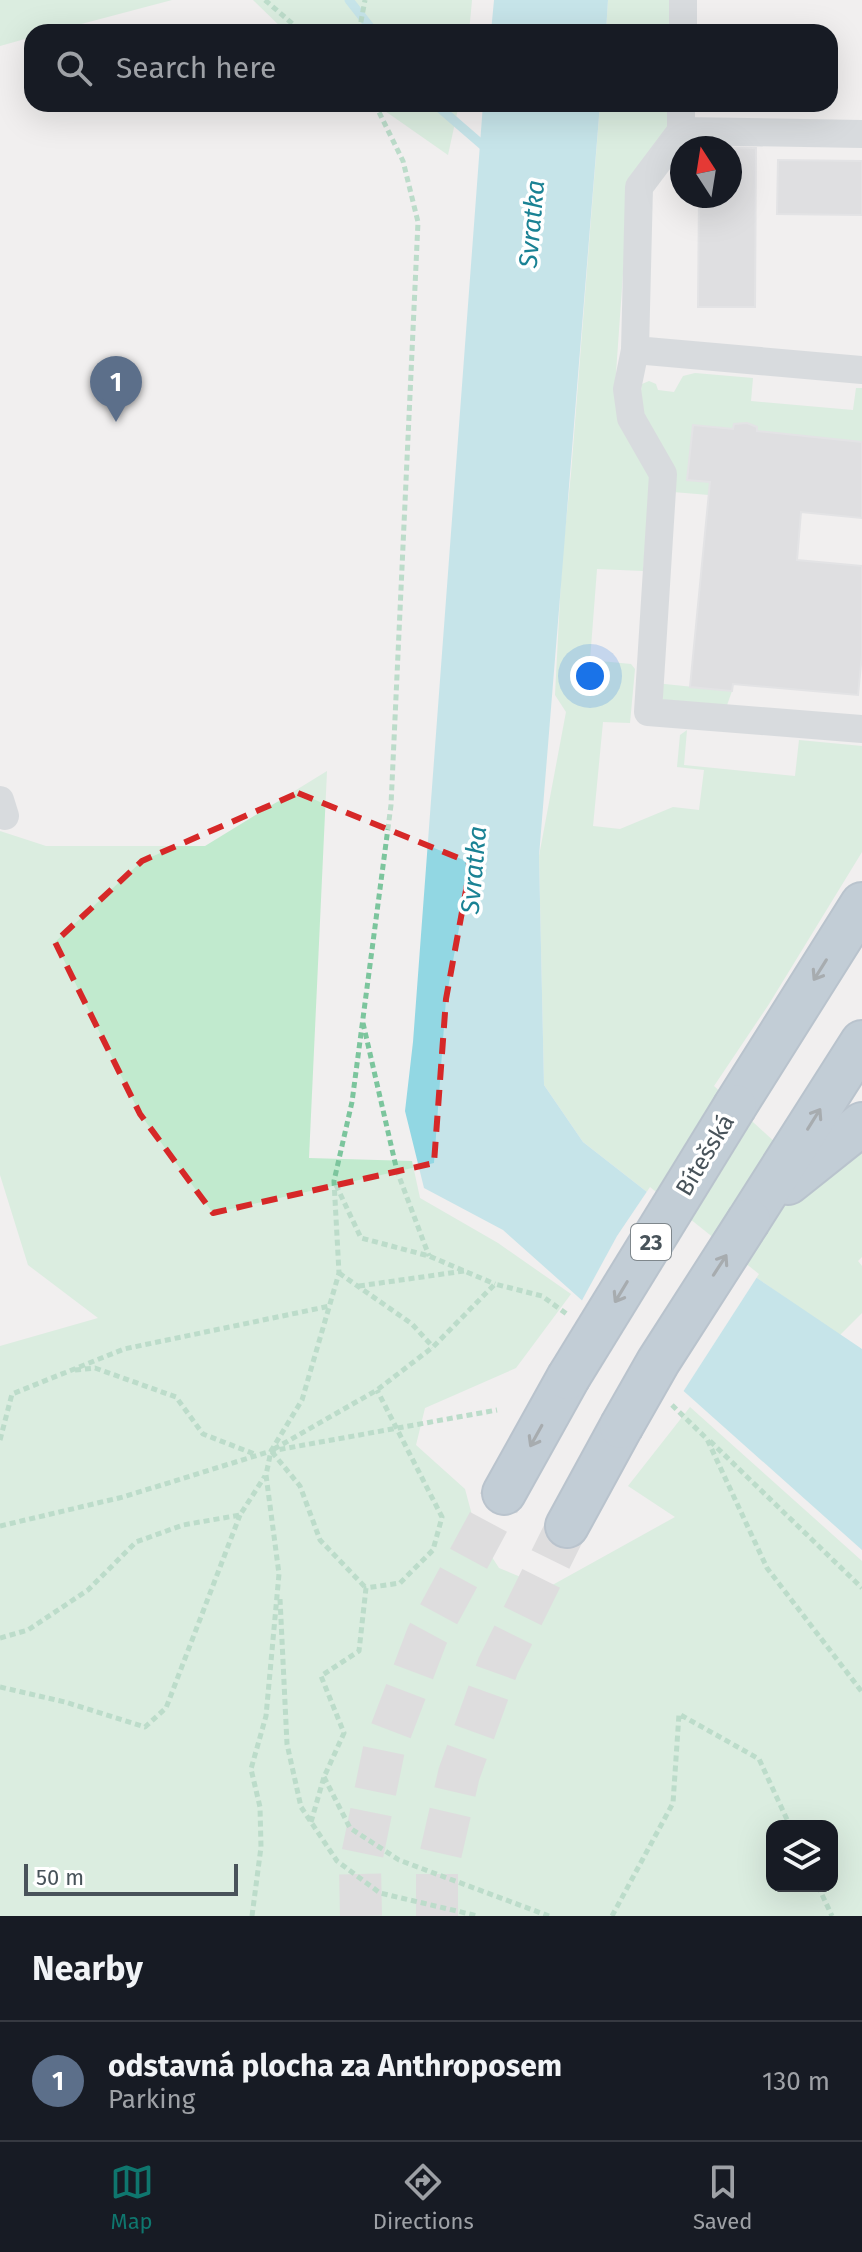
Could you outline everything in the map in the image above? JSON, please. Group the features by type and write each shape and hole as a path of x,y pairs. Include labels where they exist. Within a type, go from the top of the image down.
{"highway":[{"name":"Bítešská","path":"504,1493 568,1378 862,904"},
{"path":"567,1526 658,1362 749,1220 797,1163 862,1042"},
{"path":"797,1163 862,1124"}],"lane":[{"path":"683,0 683,24"},
{"path":"862,134 681,118 639,187 635,350 627,389 631,418 663,474 648,712 862,729"},
{"path":"635,350 862,370"}],"path":[{"path":"265,0 293,24"},
{"path":"360,24 365,0"},
{"path":"379,112 403,161 418,222 391,805 352,1102 334,1181 339,1273 302,1400 271,1451 266,1475 279,1574 287,1744 301,1807 337,1861 380,1893 478,1916"},
{"path":"362,1018 397,1171 429,1256"},
{"path":"334,1181 361,1238 429,1256 495,1284 542,1296 579,1323"},
{"path":"357,1286 465,1271"},
{"path":"339,1273 412,1324 433,1347"},
{"path":"0,1526 123,1497 271,1451 377,1390 433,1347 495,1284"},
{"path":"0,1440 12,1394 124,1349 330,1306"},
{"path":"69,1371 95,1368 176,1397 203,1434 258,1456"},
{"path":"366,1588 400,1583 433,1550 442,1517 377,1390"},
{"path":"661,1394 862,1588"},
{"path":"271,1451 497,1410"},
{"path":"707,1439 767,1568 862,1692"},
{"path":"271,1451 300,1486 320,1540 366,1588"},
{"path":"0,1687 65,1702 145,1727 166,1708 240,1515 266,1475"},
{"path":"0,1638 28,1630 88,1590 136,1542 183,1525 240,1515"},
{"path":"252,1916 261,1847 260,1807 251,1769 266,1716 279,1574"},
{"path":"311,1822 324,1777 344,1733 321,1676 359,1651 366,1588"},
{"path":"612,1916 673,1803 679,1714 759,1759 787,1820"},
{"path":"324,1777 350,1828 399,1860 549,1916"},
{"path":"821,1892 832,1916"}],"highlighted area":[{"path":"298,793 471,863 446,999 434,1163 213,1213 140,1114 55,942 142,861"}],"green space":[{"path":"0,0 172,0 81,24 24,24 24,39 0,46"},
{"path":"253,0 472,0 470,24 278,24"},
{"path":"608,0 672,0 671,24 606,24"},
{"path":"386,112 457,112 448,155"},
{"path":"599,112 670,112 670,130 628,203 615,387 651,482 643,571 597,569 590,660 631,664 635,669 630,723 603,722 593,826 620,829 673,807 699,810 704,770 677,767 680,735 687,730 684,765 795,776 799,740 862,746 862,852 769,1004 714,1086 819,1183 862,1143 862,1257 858,1261 862,1266 862,1313 839,1336 757,1278 583,1142 544,1085 539,856 566,712 555,695 562,560"},
{"path":"695,373 753,378 751,401 853,410 856,388 862,388 862,442 757,431 757,427 747,423 733,429 693,425 687,480 710,482 709,495 673,492 639,403 642,384 649,381 656,384 658,390 674,392 683,376"},
{"path":"655,683 732,691 726,708 658,699"},
{"path":"327,771 309,1158 412,1161 420,1198 498,1243 571,1294 516,1368 425,1408 416,1445 465,1489 477,1534 499,1568 547,1588 675,1517 628,1486 690,1407 862,1561 862,1916 0,1916 0,1346 98,1318 28,1265 0,1175 0,831 46,846 205,846"}],"water":[{"path":"494,0 608,0 606,24 492,24"},
{"name":"Svratka","path":"482,112 599,112 539,856 544,1085 583,1142 757,1278 862,1349 862,1550 503,1230 424,1188 405,1111 413,1042"}],"pier":[{"path":"650,1187 759,1274 681,1395 580,1304 617,1236"}],"building":[{"path":"742,148 756,148 755,307 698,307 699,208 742,208"},
{"path":"778,160 862,161 862,215 777,214"},
{"path":"747,423 757,427 757,431 862,442 862,518 801,512 797,560 862,566 862,654 858,695 733,684 732,691 690,687 710,482 687,480 693,425 733,429 734,424"}],"waterway":[{"path":"349,0 368,24"},
{"path":"444,112 487,149"}],"tunnel":[{"path":"361,1916 360,1866 384,1749 427,1636 504,1493"},
{"path":"437,1916 437,1870 459,1774 498,1666 567,1526"}],"place":[{"name":"odstavná plocha za Anthroposem","path":"116,422"}]}
